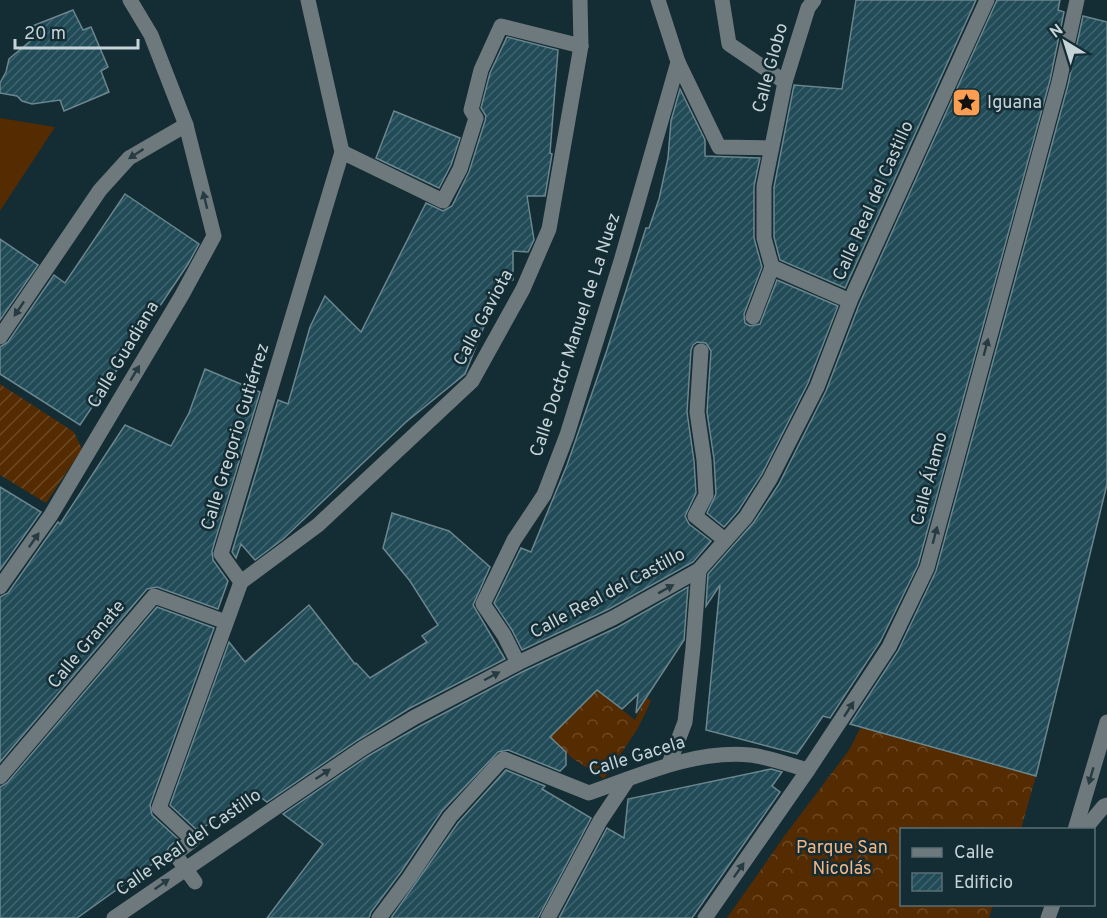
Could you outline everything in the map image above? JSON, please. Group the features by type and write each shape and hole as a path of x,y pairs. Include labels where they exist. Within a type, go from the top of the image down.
{"street":[{"name":"Calle Guadiana","path":"0,587 51,516 182,295 214,236 186,125 151,35 130,0"},
{"name":"Calle Gregorio Gutiérrez","path":"241,582 221,554 342,152 309,0"},
{"name":"Calle Gaviota","path":"241,582 318,525 472,381 523,289 549,229 581,46 580,0"},
{"path":"658,0 678,62 719,147 771,148"},
{"path":"722,0 729,44 785,82"},
{"name":"Calle Globo","path":"772,267 764,238 764,186 785,82 808,8 814,0"},
{"name":"Calle Real del Castillo","path":"114,918 363,748 416,717 518,663 613,618 699,570 746,517 770,479 817,387 850,301 987,0"},
{"name":"Calle Álamo","path":"705,918 808,770 889,647 927,568 1059,82 1077,0"},
{"path":"342,152 443,201 466,154 476,118 471,110 481,70 501,26 581,46"},
{"name":"Calle Doctor Manuel de La Nuez","path":"518,663 504,635 483,604 514,540 544,495 567,435 621,261 678,62"},
{"path":"0,337 100,190 129,158 186,125"},
{"path":"753,317 772,267 850,301"},
{"path":"701,351 697,412 706,495 695,516 725,540"},
{"path":"669,764 685,722 699,570"},
{"path":"195,882 175,854 193,840 159,808 241,582"},
{"name":"Calle Granate","path":"0,777 154,596 226,622"},
{"path":"1076,828 1107,722"},
{"name":"Calle Gacela","path":"379,918 450,817 504,759 589,793 669,764 720,755 752,755 808,770"},
{"path":"548,918 600,821 628,779"},
{"path":"1086,828 1107,805"}],"green space":[{"path":"0,118 55,127 0,211"},
{"path":"0,384 74,432 82,449 46,503 0,475"},
{"path":"597,690 635,720 646,697 651,701 638,728 604,779 572,758 550,737"},
{"name":"Parque San Nicolás","path":"861,727 1036,776 1021,828 900,828 900,906 993,906 989,918 727,918 849,750"}],"building":[{"path":"856,0 976,0 845,288 780,260 774,237 774,187 794,85 842,89"},
{"path":"997,0 1060,0 1058,10 1064,12 1050,80 918,565 880,642 830,718 823,716 797,754 706,730 720,585 706,606 708,574 754,522 779,484 826,391 859,305"},
{"path":"73,10 83,30 91,27 108,67 101,71 109,92 64,111 60,100 32,104 22,101 17,96 0,93 0,83 9,59 34,38 30,27"},
{"path":"1083,16 1107,22 1107,484 1036,776 850,724 898,651 936,571 1068,85"},
{"path":"507,37 558,50 550,153 552,154 545,196 527,196 534,240 528,252 513,251 513,280 503,279 465,374 406,422 283,539 255,560 241,544 236,558 232,552 278,400 288,404 310,327 325,296 361,332 426,203 443,211 452,206 469,172 485,121 486,116 481,108 490,73"},
{"path":"680,89 705,140 705,156 760,158 754,186 754,238 762,267 744,314 745,323 750,326 760,324 777,280 838,306 808,383 762,474 738,511 724,527 707,513 716,494 714,459 707,412 711,351 706,343 697,342 693,345 687,412 696,493 685,516 689,524 711,541 693,562 609,609 522,650 494,603 521,548 531,552 567,465 646,228 649,228 659,199 668,158 671,121"},
{"path":"394,111 460,138 451,165 439,188 376,158"},
{"path":"125,194 199,244 80,425 0,374 0,347 8,342 54,275 65,283"},
{"path":"0,239 38,265 0,320"},
{"path":"205,369 260,392 212,551 213,560 228,581 218,609 157,587 147,589 0,762 0,597 8,593 58,522 60,524 125,425 171,446 189,413"},
{"path":"0,487 41,512 0,570"},
{"path":"392,513 449,531 490,567 473,605 505,659 410,708 358,740 267,802 255,793 198,831 170,805 229,642 245,662 309,605 355,664 370,678 427,642 422,636 438,625 410,581 383,548"},
{"path":"688,587 684,640 636,713 638,694 622,709 597,690 550,737 566,752 566,765 560,771 508,750 498,752 442,811 369,918 267,918 323,844 283,814 368,756 420,726 522,672 618,627"},
{"path":"157,607 214,628 150,805 152,815 178,839 169,847 165,855 77,918 0,918 0,787 7,783"},
{"path":"771,769 782,772 772,786 780,792 692,918 559,918 607,828 624,838 628,799"},
{"path":"506,770 545,786 542,789 591,818 538,918 391,918 458,823"}],"place":[{"name":"Iguana","path":"966,103"}]}
